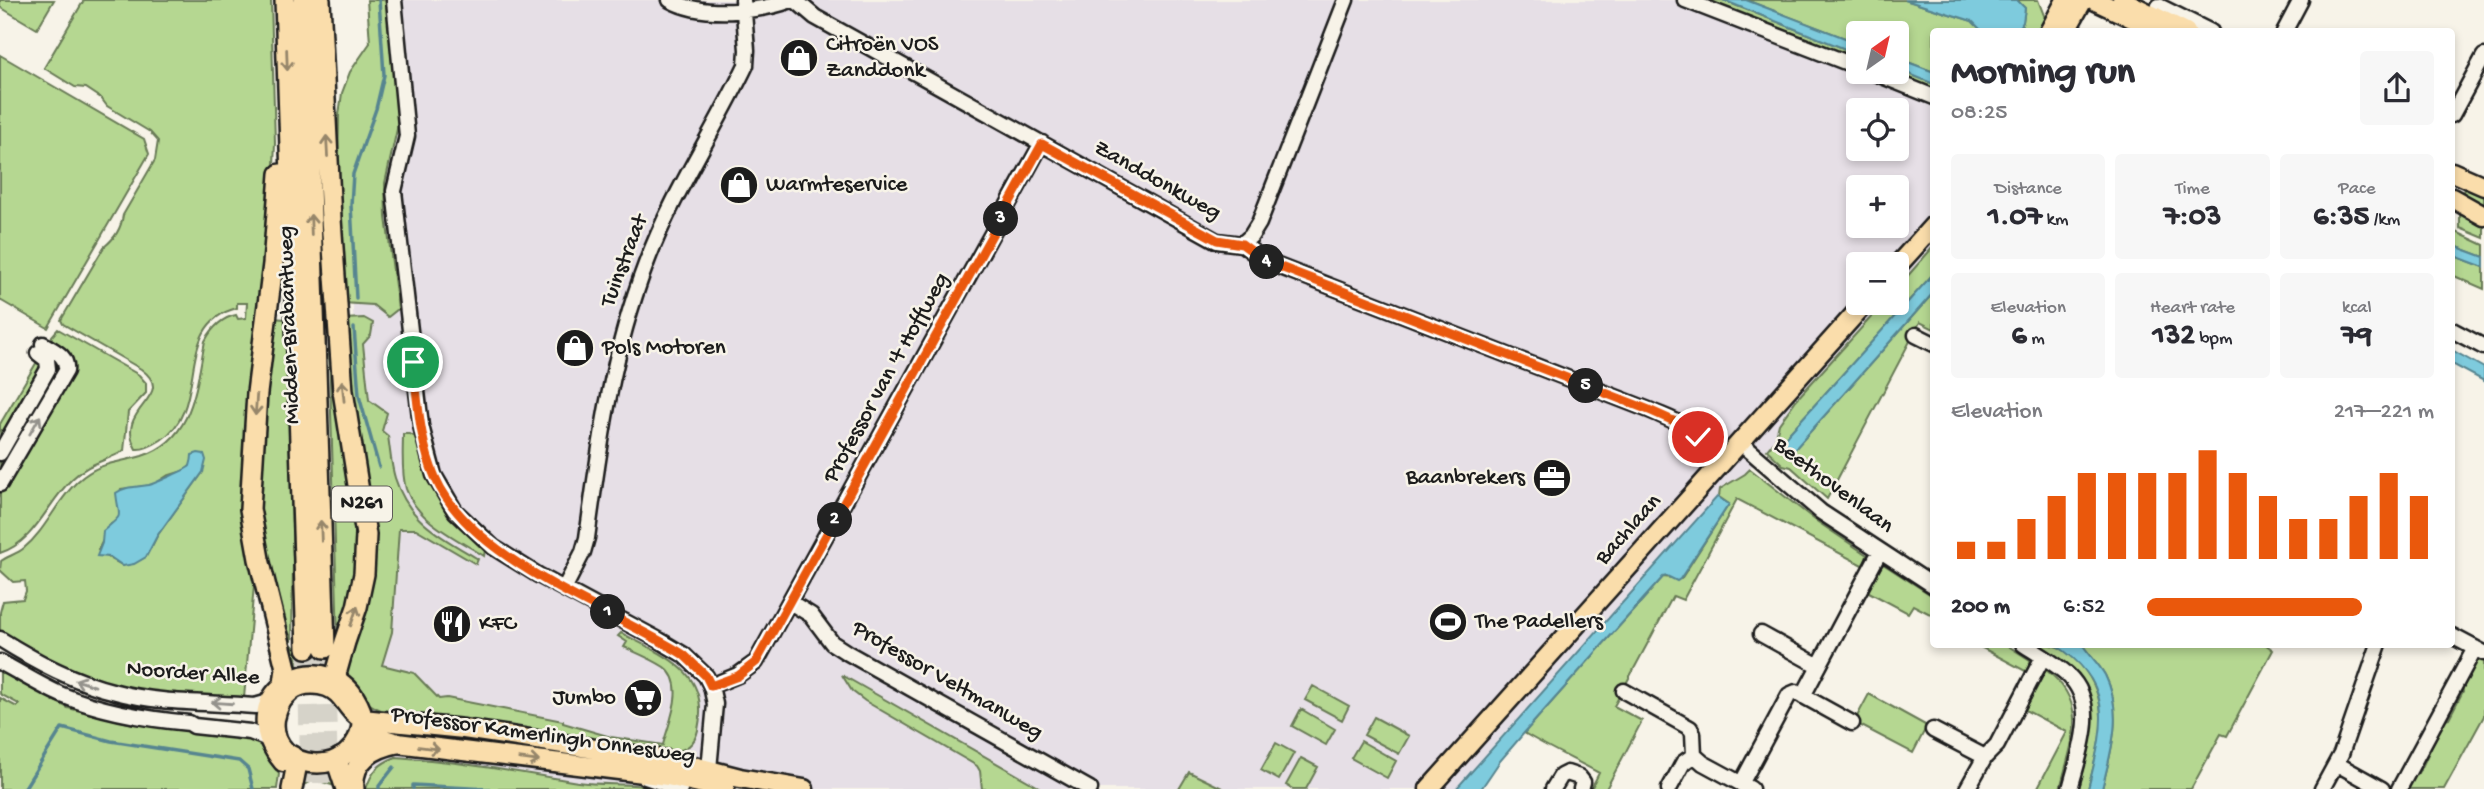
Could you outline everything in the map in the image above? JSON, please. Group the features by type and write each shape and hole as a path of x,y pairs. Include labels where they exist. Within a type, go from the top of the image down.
{"highway":[{"name":"Midden-Brabantweg","path":"285,0 316,648 304,0"},
{"name":"N261","path":"320,0 343,391 366,535 364,574 357,607 336,674 338,681"},
{"name":"N261","path":"289,121 279,179 274,264 257,393 250,509 272,618 291,684"},
{"path":"354,789 354,775 365,756 374,750 397,743"},
{"path":"340,758 338,765 346,789"},
{"path":"284,789 288,759 297,764 292,789"}],"main road":[{"path":"2051,28 2066,0"},
{"path":"2067,28 2083,0"},
{"path":"2094,0 2155,24"},
{"path":"2122,0 2155,24"},
{"path":"2455,173 2481,183"},
{"path":"2455,200 2484,216"},
{"path":"1909,253 1930,229"},
{"name":"Bachlaan","path":"1429,789 1853,315"},
{"path":"314,674 338,681 349,689 360,712 360,735 356,743 340,758 326,764 288,759 270,733 265,713 269,702 291,684 314,674"},
{"path":"291,684 330,688 341,695 353,713 360,712"},
{"path":"270,733 280,704 291,684"},
{"name":"Professor Kamerlingh Onnesweg","path":"360,712 415,725 674,761 740,778 804,789"},
{"name":"Professor Kamerlingh Onnesweg","path":"356,743 364,737 380,738 397,743 668,776 688,786 719,788"}],"street":[{"path":"394,0 407,136 394,191 421,426 428,460 445,497 466,523 505,555 684,655 706,676 715,704 709,769 719,788"},
{"path":"670,0 686,8 702,11 744,4 773,7 794,0"},
{"name":"Zanddonkweg","path":"794,0 815,16 1217,240 1242,244 1265,261 1687,427 1698,437 1700,447"},
{"path":"1242,244 1259,223 1346,0"},
{"path":"1685,0 1846,62"},
{"path":"2286,28 2301,0"},
{"name":"Tuinstraat","path":"564,589 583,552 587,538 603,416 628,317 646,263 664,221 746,65 744,4"},
{"path":"2155,24 2159,6 2203,28"},
{"path":"2455,109 2484,56"},
{"path":"1902,84 1930,95"},
{"name":"Professor van 't Hoffweg","path":"711,686 738,676 756,662 1042,144"},
{"path":"2455,332 2484,348"},
{"path":"1916,335 1930,342"},
{"path":"0,453 48,369 41,349 63,357 67,365 65,371 0,484"},
{"name":"Beethovenlaan","path":"1741,443 1800,495 1930,583"},
{"path":"1799,694 1819,666 1880,551"},
{"name":"Professor Veltmanweg","path":"790,602 811,615 832,643 846,653 1090,789"},
{"path":"1761,634 1819,666"},
{"path":"2399,789 2479,650 2455,638"},
{"name":"Noorder Allee","path":"0,639 71,678 118,693 255,706 269,702"},
{"path":"2029,648 2070,677 2081,695 2085,725 2070,789"},
{"path":"2322,789 2337,764 2378,648"},
{"path":"1967,789 1985,757 1997,745 2043,657"},
{"name":"Noorder Allee","path":"0,662 58,693 108,711 189,723 206,721 251,724 270,733"},
{"path":"1624,691 1690,727 1693,733 1694,755 1746,787 1788,695 1799,694 1852,723"},
{"path":"1933,730 1985,757"},
{"path":"1669,789 1683,763 1694,755"},
{"path":"2337,764 2382,789"},
{"path":"688,786 709,769"},
{"path":"1553,789 1561,776 1567,773 1580,777 1583,782 1581,789"}],"shaded area":[{"path":"376,0 1777,0 1846,30 1846,84 1909,84 1909,56 1930,65 1930,263 1909,286 1909,252 1846,252 1846,315 1884,315 1728,493 1498,740 1463,789 377,789 367,674 348,175 377,60"}],"green space":[{"path":"0,0 54,0 37,29 0,7"},
{"path":"84,0 271,0 275,143 255,574 244,698 158,694 124,688 66,668 0,632 3,601 23,599 26,591 25,581 13,582 0,570 1,561 32,541 64,497 86,475 108,464 142,456 173,438 190,409 208,336 226,318 236,315 238,319 246,318 247,303 237,303 237,308 217,317 205,331 198,348 185,408 176,426 158,442 136,449 131,435 132,423 150,396 153,387 151,379 141,369 63,324 61,320 104,247 117,233 123,215 155,160 158,141 150,132 107,106 101,98 86,88 75,87 44,68","holes":["191,465 203,472 152,546 123,566 98,550 111,524 118,521 121,489 153,485"]},
{"path":"367,0 388,0 399,120 385,183 386,217 398,309 388,317 373,305 343,303 338,169 339,115 342,93 350,72 370,43"},
{"path":"1703,0 1723,0 1846,49 1846,55"},
{"path":"1746,0 1905,0 1972,21 1979,28 1930,28 1930,70 1909,63 1909,21 1846,21 1846,38"},
{"path":"2017,0 2038,0 2045,18 2043,28 2020,28 2025,8"},
{"path":"0,55 144,139 149,154 48,328 0,300"},
{"path":"1909,74 1930,82 1930,88 1909,80"},
{"path":"2466,182 2484,190 2484,211 2461,198"},
{"path":"2460,210 2484,221 2484,238 2460,228"},
{"path":"2455,231 2484,245 2484,257 2455,246"},
{"path":"1930,251 1930,277 1909,301 1909,274"},
{"path":"2455,256 2484,267 2484,289 2455,276"},
{"path":"1930,297 1930,327 1920,322 1827,499 1767,450 1775,440 1779,424 1796,400 1873,315 1896,315 1783,440 1782,443 1794,450"},
{"path":"271,318 286,319 293,563 292,641 267,573 257,518"},
{"path":"364,318 373,323 371,335 363,344 369,400 387,413 382,431 388,436 394,473 401,493 428,527 478,559 476,564 416,529 399,529 392,632 382,665 414,673 439,699 447,698 563,721 611,737 663,745 672,716 675,683 664,667 624,647 627,642 618,636 621,633 668,658 691,679 698,693 700,710 697,735 689,746 671,752 381,710 369,704 356,691 346,674 368,584 344,319"},
{"path":"58,329 139,375 146,383 146,393 128,412 124,451 78,474 63,489 32,531 12,548 0,553 0,490 71,368 51,341"},
{"path":"329,347 339,397 360,564 338,641"},
{"path":"43,352 59,362 61,367 0,476 0,460 53,370"},
{"path":"38,360 42,369 0,445 0,424"},
{"path":"403,434 415,437 425,469 442,503 485,550 484,556 439,528 419,511 412,501 403,476"},
{"path":"1750,469 1815,520 1867,555 1864,566 1737,499 1683,600 1673,596 1614,706 1642,721 1606,789 1591,789 1599,773 1524,733 1663,577 1681,579 1729,504 1719,497 1720,489"},
{"path":"1883,564 1930,594 1930,614 1913,605 1908,613 1867,591"},
{"path":"291,644 303,654 314,658 326,655 338,645 330,669 300,669"},
{"path":"1982,648 2011,648 2030,660 2031,665 2027,672"},
{"path":"2044,648 2060,648 2072,655 2091,680 2098,695 2101,725 2088,789 2079,789 2090,741 2093,706 2088,691 2078,676"},
{"path":"2085,648 2273,650 2227,736 2221,734 2191,789 2102,789 2115,718 2111,689 2100,667"},
{"path":"2484,660 2484,716 2444,789 2408,789 2414,775 2419,773 2444,719 2449,718 2473,664"},
{"path":"2046,670 2069,696 2073,710 2072,740 2060,789 2037,789 2067,732 2025,710"},
{"path":"0,671 68,708 133,724 245,736 263,744 274,760 279,774 277,789 0,789 0,698 17,707 19,704 0,694"},
{"path":"842,675 1042,789 982,789 977,766 865,701 852,691"},
{"path":"1313,686 1349,706 1342,720 1305,700"},
{"path":"1869,694 1927,726 1913,753 1854,722"},
{"path":"1301,709 1335,729 1326,745 1292,726"},
{"path":"1374,717 1409,736 1399,754 1364,735"},
{"path":"422,731 589,753 644,765 421,740"},
{"path":"1361,741 1396,761 1387,778 1351,758"},
{"path":"1276,743 1294,753 1279,780 1261,770"},
{"path":"396,757 464,764 578,782 663,789 366,789 376,769"},
{"path":"1301,758 1318,767 1306,789 1293,789 1286,785"},
{"path":"334,770 335,786 316,780 305,784 301,789 304,771 324,773"},
{"path":"1189,772 1224,789 1179,789"}],"water":[{"path":"1723,0 1746,0 1846,38 1846,49"},
{"path":"1905,0 2017,0 2025,8 2020,28 1979,28 1972,21"},
{"path":"1909,63 1930,70 1930,82 1909,74"},
{"path":"2455,246 2484,257 2484,267 2455,256"},
{"path":"1930,277 1930,297 1794,450 1788,451 1783,446 1783,440 1896,315 1909,315 1909,301"},
{"path":"2455,352 2484,368 2484,381 2455,366"},
{"path":"204,454 206,460 203,472 157,536 146,557 134,564 123,566 110,557 97,556 103,531 119,515 116,493 127,488 149,485 183,470 190,466 192,455"},
{"path":"1717,497 1729,504 1680,579 1677,581 1663,577 1524,733 1481,789 1456,789"},
{"path":"2059,648 2085,648 2103,671 2111,689 2114,732 2102,789 2088,789 2098,746 2101,708 2097,691 2074,659"}],"waterway":[{"path":"356,298 351,205 353,174 376,109 384,75 379,0"},
{"path":"354,328 359,396 379,467"},
{"path":"24,789 62,728 111,741 239,761 248,769 253,789"},
{"path":"379,789 394,767"},
{"path":"413,789 413,785 489,789"}],"tunnel":[{"path":"307,648 310,789"},
{"path":"325,648 329,789"}],"place":[{"name":"Citroën VOS Zanddonk","path":"799,58"},
{"name":"Warmteservice","path":"739,185"},
{"name":"Pols Motoren","path":"575,348"},
{"name":"Baanbrekers","path":"1552,478"},
{"name":"The Padellers","path":"1448,622"},
{"name":"KFC","path":"452,624"},
{"name":"Jumbo","path":"643,698"}],"route":[{"path":"413,362 428,460 445,497 466,523 505,555 538,575 684,655 706,676 711,686 738,676 756,662 1042,144 1217,240 1242,244 1265,261 1320,284 1649,410 1687,427 1698,437"}]}
